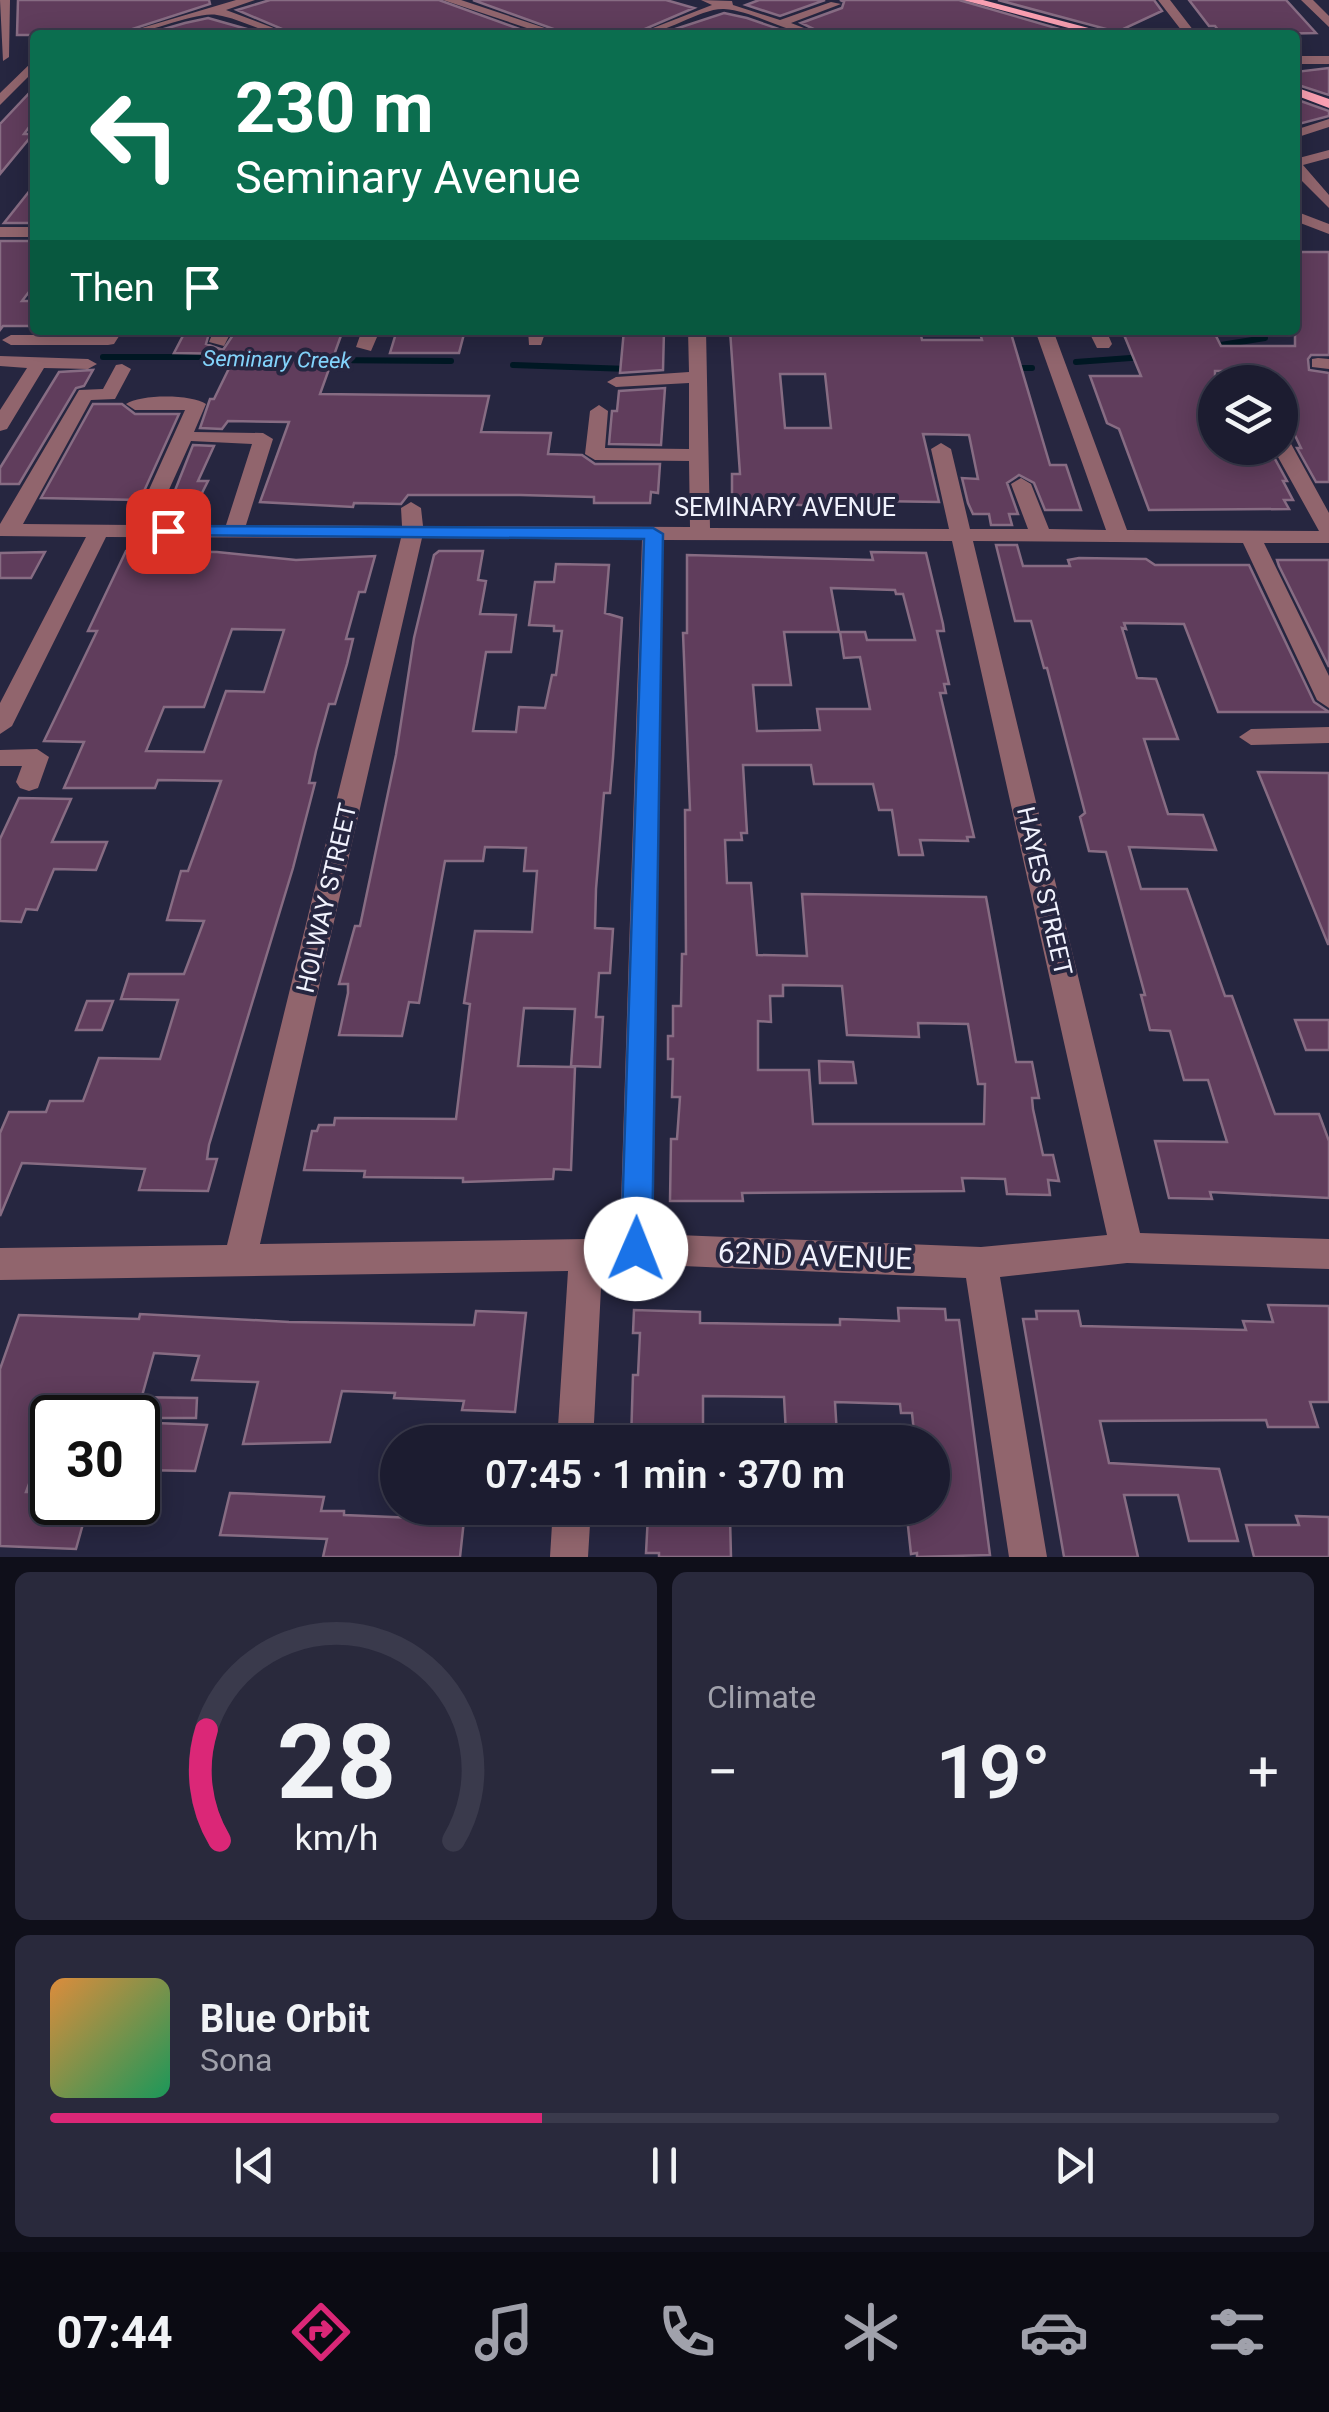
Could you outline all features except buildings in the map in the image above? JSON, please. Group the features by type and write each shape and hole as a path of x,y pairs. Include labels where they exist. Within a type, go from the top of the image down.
{"main road":[{"path":"969,0 1089,30"},
{"path":"1300,93 1329,104"}],"street":[{"path":"4,0 2,57 30,60"},
{"path":"188,0 272,30"},
{"path":"142,30 248,0"},
{"path":"450,0 544,30"},
{"path":"707,0 731,2 801,30"},
{"path":"1164,0 1187,30"},
{"path":"1307,0 1329,22"},
{"path":"655,30 731,2"},
{"path":"781,23 835,4"},
{"path":"1300,60 1329,60"},
{"path":"0,101 30,66"},
{"path":"1300,132 1329,123"},
{"path":"1300,163 1329,154"},
{"path":"1300,170 1329,204"},
{"path":"1300,218 1329,228"},
{"path":"0,232 30,232"},
{"path":"1300,238 1329,238"},
{"path":"10,340 108,340 111,335"},
{"path":"697,335 700,534"},
{"path":"1046,335 1119,536"},
{"path":"2,361 88,364"},
{"path":"0,425 40,363"},
{"path":"5,530 85,394 109,395 122,369"},
{"path":"616,382 698,377"},
{"path":"135,404 196,404 140,531"},
{"path":"599,411 595,454 699,455"},
{"path":"198,437 262,438 234,532"},
{"name":"HAYES STREET","path":"941,449 1127,1248"},
{"path":"1292,465 1329,534"},
{"path":"1021,484 1041,536"},
{"name":"SEMINARY AVENUE","path":"5,530 234,532 412,520 653,534 1329,534"},
{"name":"HOLWAY STREET","path":"239,1263 412,520"},
{"path":"0,726 99,531"},
{"path":"636,1249 653,534"},
{"path":"1250,536 1329,700"},
{"path":"1252,737 1329,734"},
{"path":"0,758 38,757 29,782"},
{"name":"62ND AVENUE","path":"0,1264 586,1255 636,1249 982,1263 1127,1248 1329,1254"},
{"path":"576,1425 586,1255"},
{"path":"982,1263 1028,1557"},
{"path":"569,1557 571,1525"}],"waterway":[{"name":"Seminary Creek","path":"1208,347 1265,338"},
{"name":"Seminary Creek","path":"103,357 244,357"},
{"name":"Seminary Creek","path":"1076,362 1144,357"},
{"name":"Seminary Creek","path":"324,360 451,361"},
{"name":"Seminary Creek","path":"513,365 629,369"},
{"name":"Seminary Creek","path":"1010,368 1032,368"}],"route":[{"path":"168,531 653,534 636,1249"}]}
